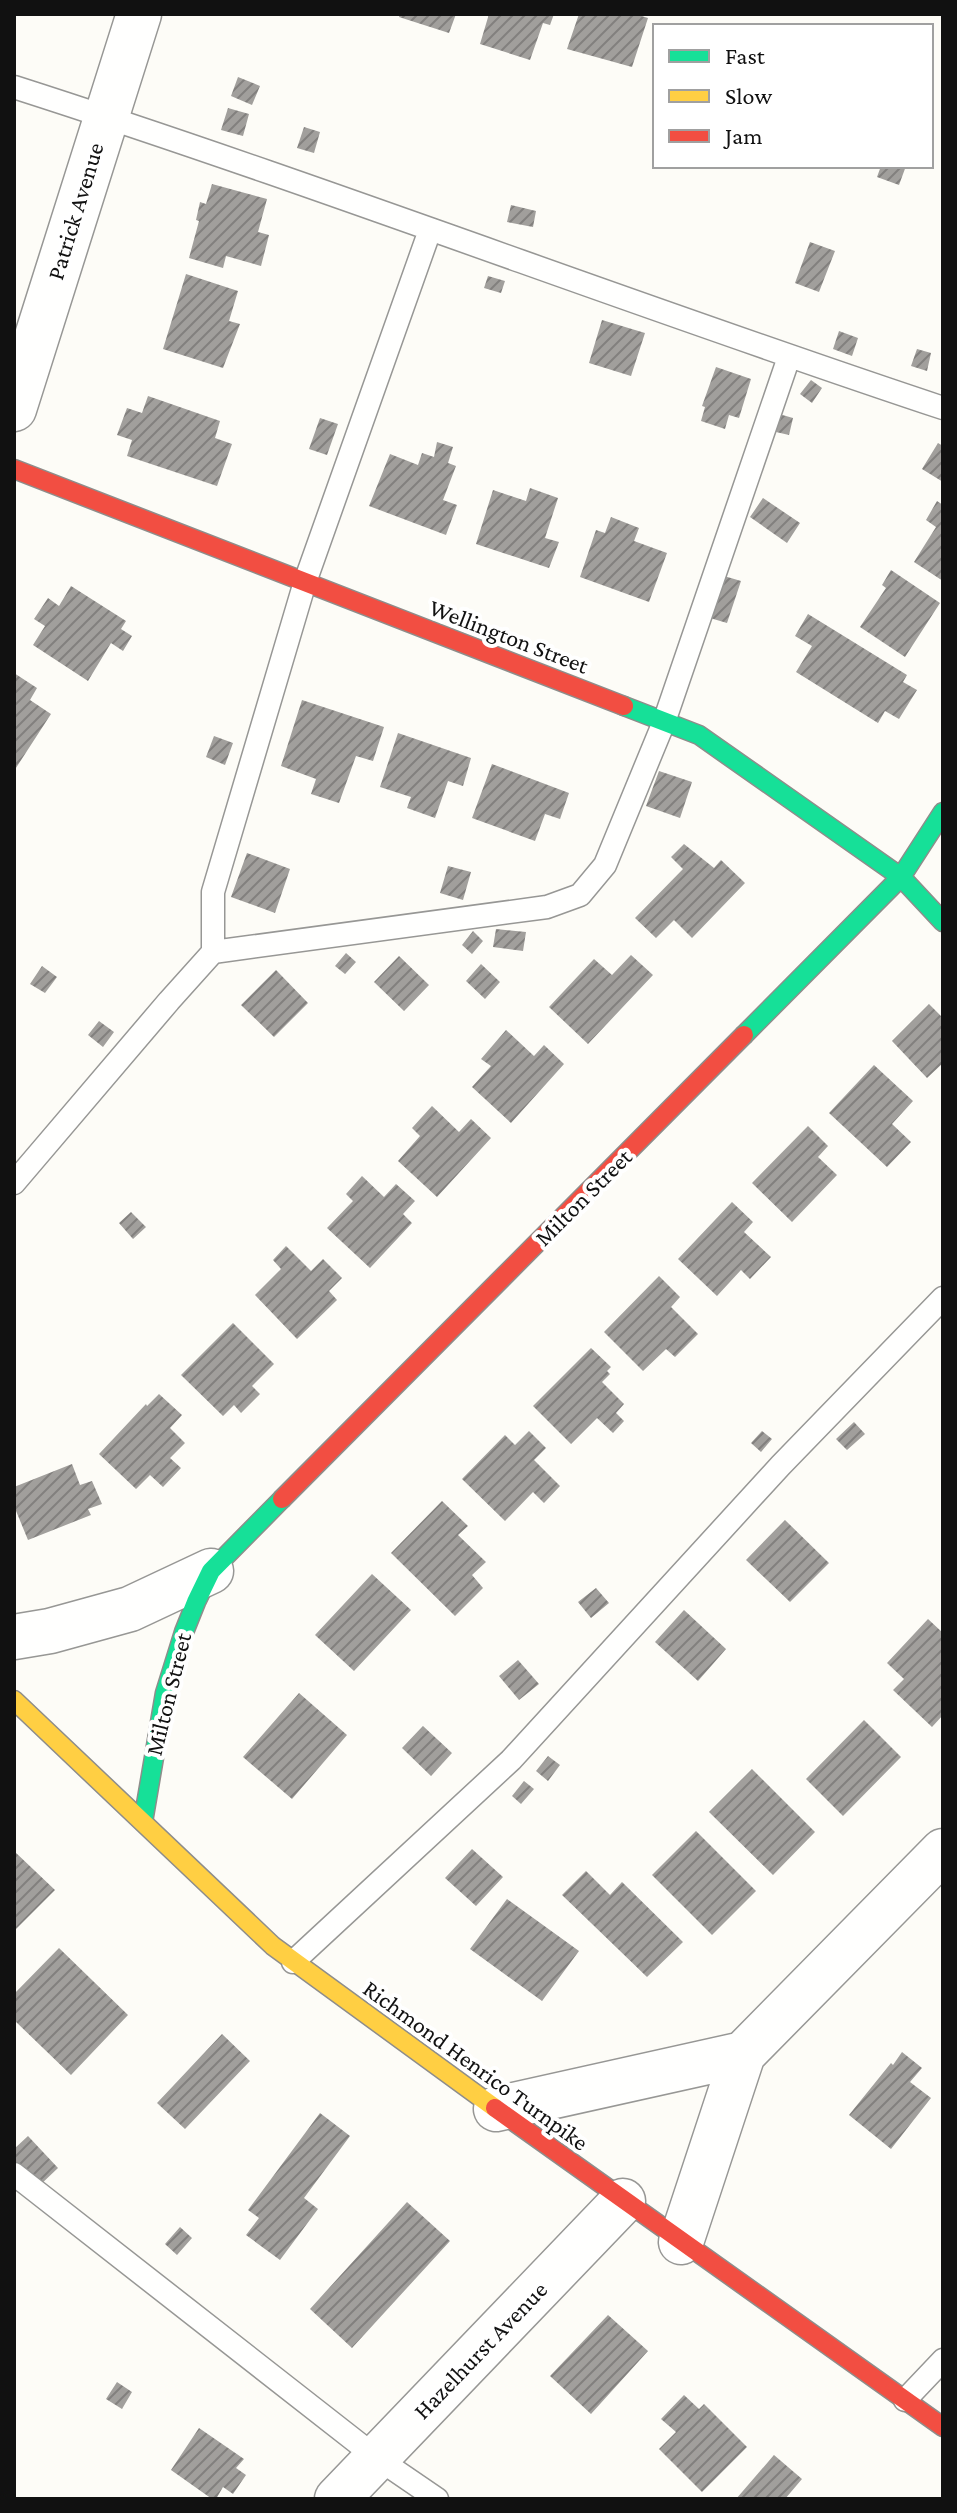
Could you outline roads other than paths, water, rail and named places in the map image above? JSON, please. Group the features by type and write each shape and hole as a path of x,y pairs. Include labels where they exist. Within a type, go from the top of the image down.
{"street":[{"name":"Patrick Avenue","path":"14,409 139,14"},
{"name":"Wellington Street","path":"14,469 699,735 901,877 943,922"},
{"name":"Milton Street","path":"143,1822 154,1733 174,1657 189,1611 211,1571 901,877 943,812"},
{"name":"Milton Street","path":"14,1637 50,1631 130,1609 211,1571"},
{"name":"Richmond Henrico Turnpike","path":"15,1704 293,1962 943,2427"},
{"path":"681,2242 743,2054 943,1851"},
{"path":"496,2109 743,2054"},
{"name":"Hazelhurst Avenue","path":"337,2499 623,2201"}],"lane":[{"path":"14,87 943,408"},
{"path":"213,952 213,892 305,582 430,230"},
{"path":"14,1183 213,952 547,907 580,895 605,865 664,722 789,357"},
{"path":"293,1962 511,1760 781,1465 943,1298"},
{"path":"14,2174 377,2458 437,2499"},
{"path":"905,2400 943,2360"}]}
